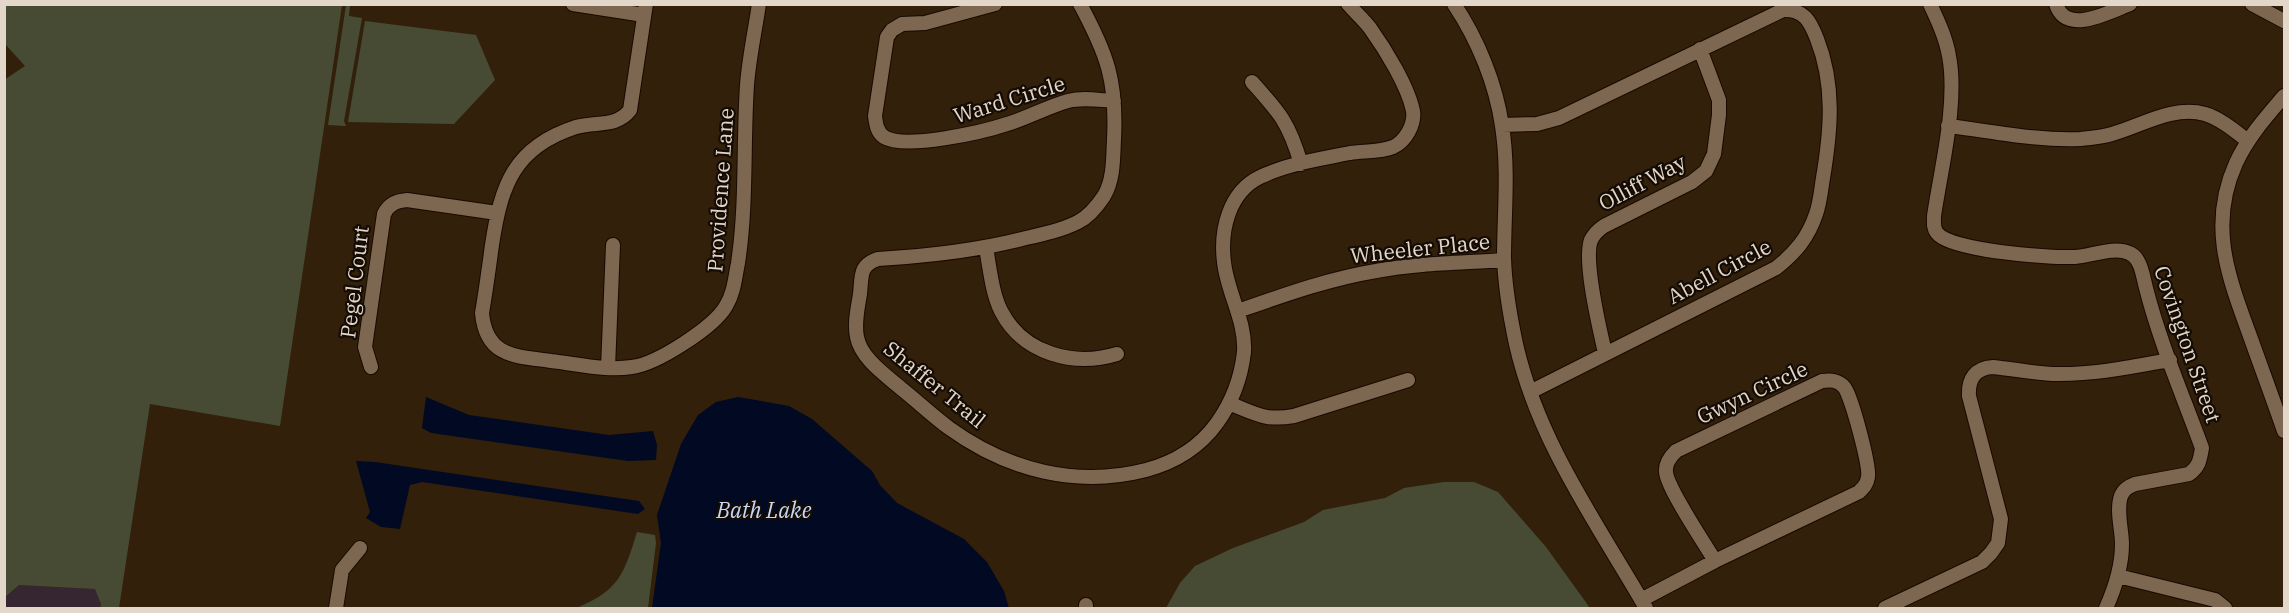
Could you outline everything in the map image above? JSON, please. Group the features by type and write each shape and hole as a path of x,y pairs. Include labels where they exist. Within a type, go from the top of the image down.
{"street":[{"path":"573,4 645,10"},
{"name":"Providence Lane","path":"645,10 630,110 625,117 615,123 583,125 557,133 537,145 520,160 508,178 496,213 482,313 484,327 491,342 505,354 608,368 634,367 654,360 685,342 712,323 726,307 734,289 744,204 747,85 759,4"},
{"name":"Ward Circle","path":"995,4 925,23 902,24 892,30 887,37 875,116 877,129 883,136 896,142 949,138 1007,124 1067,101 1084,99 1114,101"},
{"name":"Shaffer Trail","path":"1080,4 1103,47 1112,76 1114,101 1111,180 1104,196 1080,221 1054,231 986,248 940,255 878,259 868,262 862,270 856,322 857,339 874,365 949,428 978,447 1012,464 1048,473 1088,477 1114,476 1178,460 1204,440 1231,404 1244,351 1238,311 1224,263 1224,232 1230,207 1240,192 1257,178 1301,164 1394,147 1405,138 1413,125 1413,111 1396,68 1369,27 1348,4"},
{"path":"1454,4 1482,55 1502,125 1506,169 1504,260 1508,303 1514,335 1530,392 1560,464 1644,604"},
{"name":"Covington Street","path":"1930,4 1943,33 1949,55 1951,96 1934,216 1937,234 1947,242 1962,246 2049,256 2076,256 2120,251 2131,253 2138,261 2151,310 2202,448 2200,462 2189,474 2135,484 2126,488 2121,497 2120,506 2122,544 2118,576 2106,609"},
{"path":"2056,4 2063,17 2071,21 2083,20 2130,4"},
{"path":"2258,6 2284,21"},
{"name":"Abell Circle","path":"1502,125 1536,124 1558,118 1783,10 1792,9 1802,13 1810,22 1824,58 1830,92 1831,118 1817,212 1808,234 1796,252 1776,268 1530,392"},
{"name":"Olliff Way","path":"1605,353 1593,297 1589,251 1591,240 1604,226 1692,182 1706,171 1714,154 1719,100 1700,49"},
{"path":"1252,82 1280,113 1293,136 1301,164"},
{"path":"2284,96 2248,141 2236,163 2225,198 2222,218 2223,250 2231,283 2284,431"},
{"path":"1948,126 2057,140 2110,134 2166,115 2183,112 2204,114 2219,121 2248,141"},
{"name":"Pegel Court","path":"371,367 365,347 384,214 387,208 396,201 407,200 496,213"},
{"path":"608,368 613,245"},
{"path":"986,248 995,295 1001,311 1011,327 1028,342 1054,355 1078,361 1098,360 1117,354"},
{"name":"Wheeler Place","path":"1238,311 1309,286 1377,271 1410,266 1504,260"},
{"path":"1885,609 1982,562 1998,543 2001,519 1969,396 1968,386 1976,371 1993,367 2053,374 2113,370 2170,360"},
{"path":"1231,404 1264,418 1294,416 1408,380"},
{"name":"Gwyn Circle","path":"1644,604 1715,561 1859,492 1866,485 1869,471 1850,394 1839,382 1822,381 1676,451 1670,458 1666,467 1668,483 1715,561"},
{"path":"336,609 342,570 360,548"},
{"path":"2118,576 2215,600 2224,609"}],"shaded area":[{"path":"19,585 96,589 101,604 100,608 5,608 5,597"}],"green space":[{"path":"5,4 342,5 280,426 150,404 119,608 100,608 101,604 95,589 19,585 5,597 4,80 25,66 5,44"},
{"path":"346,5 350,5 349,16 362,18 344,121 346,126 328,125"},
{"path":"365,21 476,35 495,80 454,124 348,122"},
{"path":"1444,482 1474,482 1498,492 1546,547 1590,608 1166,608 1180,583 1195,566 1233,548 1304,522 1323,510 1385,498 1404,488"},
{"path":"637,532 655,535 648,608 576,608 611,588 623,570"}],"water":[{"path":"426,397 469,415 609,435 653,431 657,445 656,460 628,461 431,433 422,428"},
{"name":"Bath Lake","path":"738,397 789,406 812,419 872,471 880,485 897,503 964,539 987,562 1004,591 1009,608 652,608 661,543 657,515 681,444 698,415 716,402"},
{"path":"356,461 639,501 645,509 638,514 422,482 410,485 400,529 381,527 366,518 370,512"}]}
